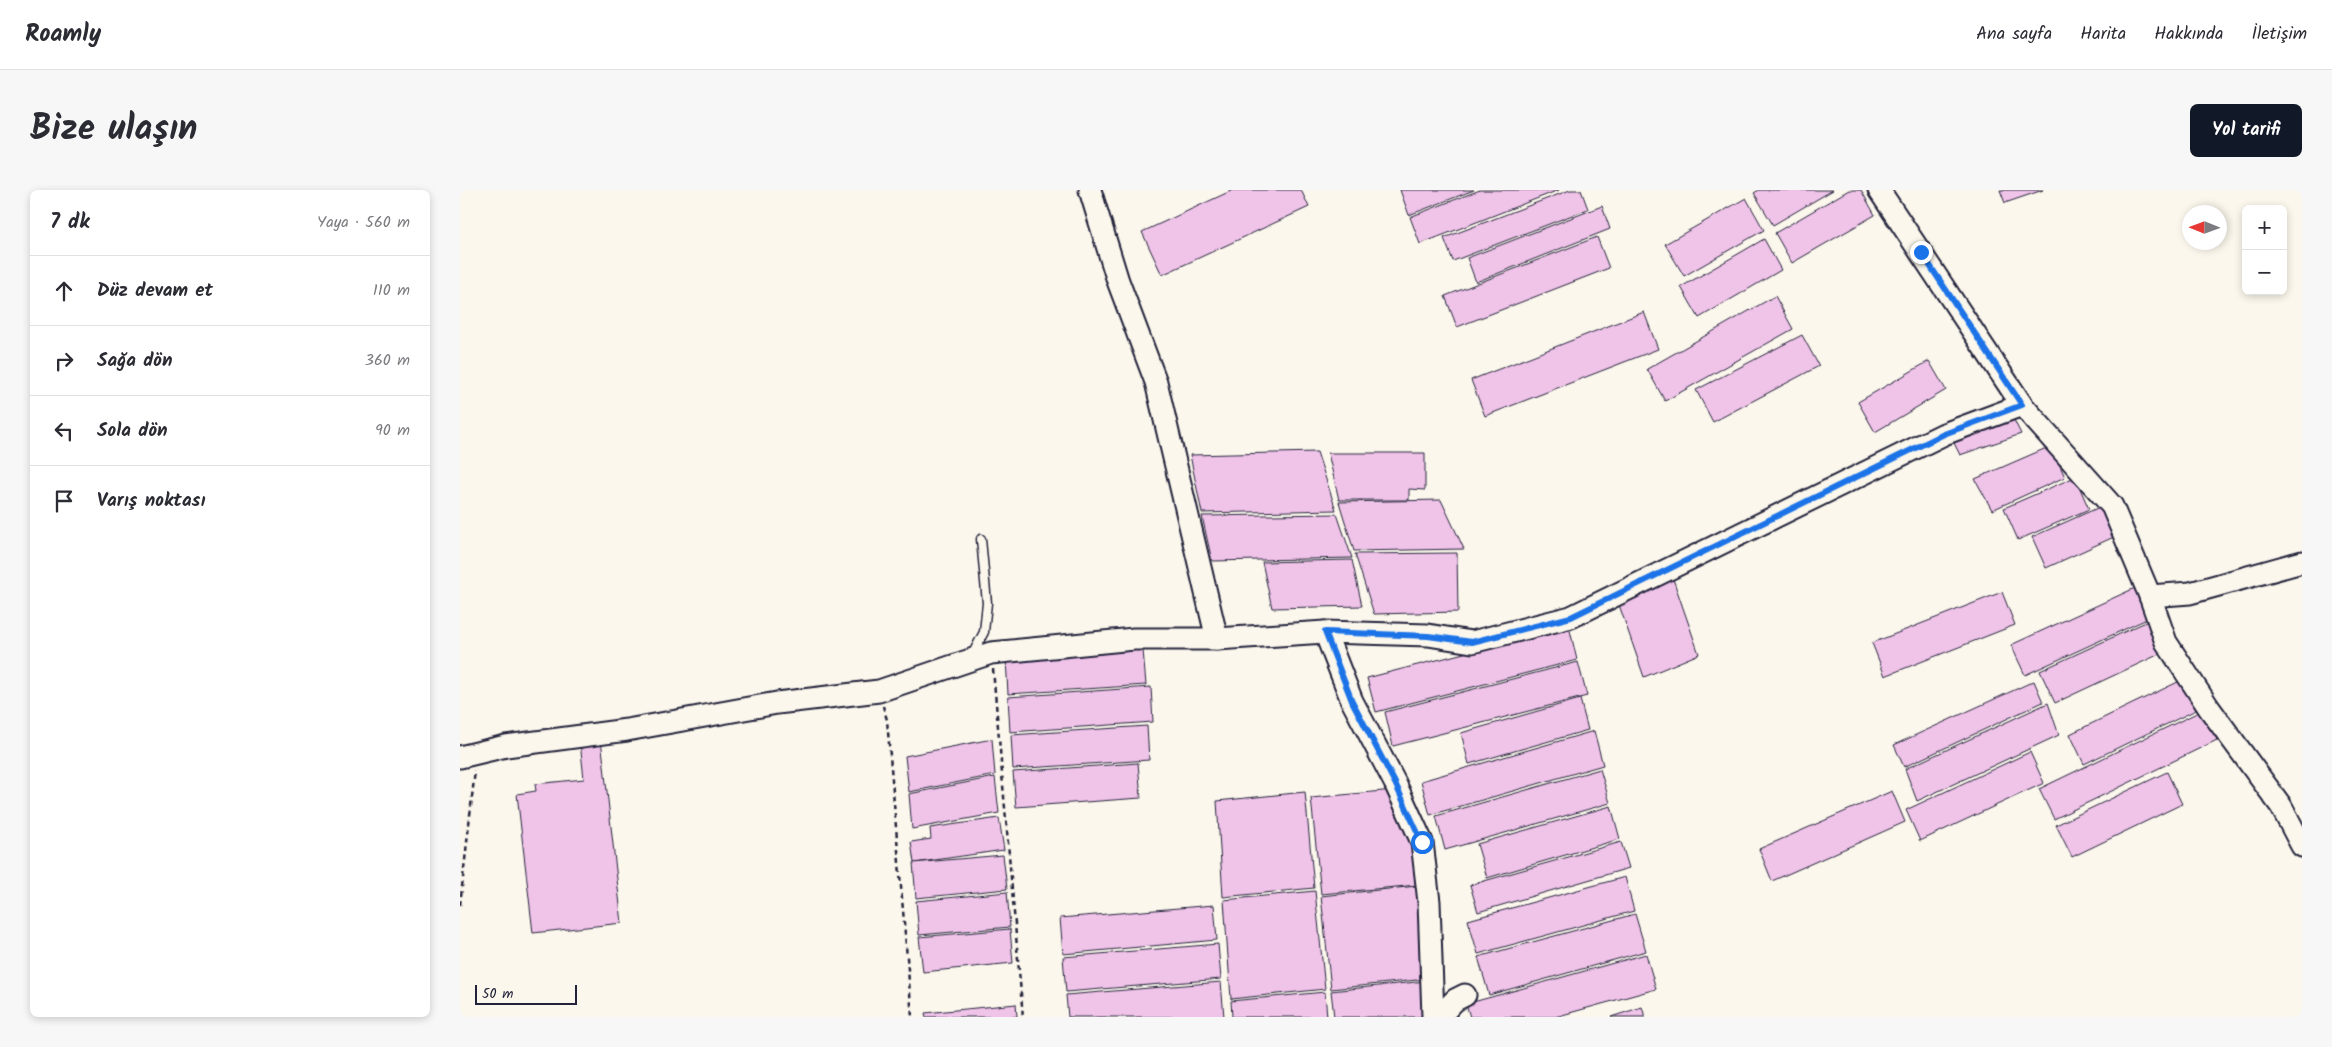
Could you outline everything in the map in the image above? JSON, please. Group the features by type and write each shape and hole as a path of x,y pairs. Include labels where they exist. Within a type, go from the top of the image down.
{"street":[{"path":"1090,190 1118,281 1156,382 1216,639"},
{"path":"1879,190 2022,405 2112,506 2150,596 2166,642 2209,708 2281,806 2302,846"},
{"path":"469,755 506,746 627,730 777,703 879,690 991,653 1134,639 1216,639 1325,632 1428,636 1472,642 1571,617 1944,434 2022,405"},
{"path":"2150,596 2190,593 2302,562"},
{"path":"1325,632 1352,701 1395,783 1422,842 1430,902 1433,1017"},
{"path":"1439,1017 1455,1000 1465,995"}],"lane":[{"path":"970,659 984,632 987,603 981,539"}],"path":[{"path":"991,653 1023,1017"},
{"path":"879,690 887,720 912,1017"},
{"path":"460,905 469,755"}],"building":[{"path":"1233,190 1301,190 1309,207 1162,275 1142,232"},
{"path":"1400,190 1474,190 1409,215"},
{"path":"1480,190 1559,190 1420,244 1410,217"},
{"path":"1570,190 1581,190 1588,209 1453,261 1444,238"},
{"path":"1759,190 1833,190 1773,225 1754,193"},
{"path":"1849,190 1861,190 1875,215 1792,263 1775,233"},
{"path":"2000,190 2043,190 2005,203"},
{"path":"1746,198 1764,230 1684,276 1665,244"},
{"path":"1602,206 1610,229 1476,282 1467,258"},
{"path":"1597,237 1609,268 1457,327 1445,296"},
{"path":"1764,239 1781,270 1699,318 1681,287"},
{"path":"1775,296 1793,329 1665,401 1647,369"},
{"path":"1644,312 1658,349 1485,416 1471,380"},
{"path":"1802,335 1819,366 1713,422 1696,390"},
{"path":"1929,361 1946,390 1875,432 1858,402"},
{"path":"2011,414 2021,434 1960,455 1950,435"},
{"path":"2051,446 2065,477 1992,510 1975,479"},
{"path":"1317,452 1336,510 1202,513 1190,455"},
{"path":"1328,453 1425,453 1425,490 1409,489 1409,500 1339,500"},
{"path":"2075,477 2089,509 2018,540 2004,508"},
{"path":"1441,500 1464,549 1354,551 1339,502"},
{"path":"2102,506 2116,536 2046,568 2032,537"},
{"path":"1337,514 1352,558 1212,561 1202,516"},
{"path":"1457,553 1458,612 1374,614 1355,554"},
{"path":"1352,560 1362,606 1272,608 1262,562"},
{"path":"1672,576 1699,654 1644,677 1617,599"},
{"path":"2135,588 2149,618 2025,675 2011,645"},
{"path":"2002,592 2015,625 1885,676 1872,643"},
{"path":"2150,620 2164,652 2055,703 2040,671"},
{"path":"1569,626 1577,660 1376,712 1367,678"},
{"path":"1143,650 1146,685 1008,694 1006,659"},
{"path":"1578,662 1587,696 1393,746 1385,712"},
{"path":"2182,680 2196,710 2084,764 2070,734"},
{"path":"2034,681 2043,702 1904,767 1894,745"},
{"path":"1151,687 1153,722 1010,732 1008,697"},
{"path":"1580,699 1588,730 1469,764 1461,733"},
{"path":"2048,703 2059,735 1917,801 1905,769"},
{"path":"2203,710 2217,740 2054,819 2039,789"},
{"path":"1147,726 1149,760 1013,769 1011,735"},
{"path":"1594,731 1603,765 1430,815 1421,781"},
{"path":"601,739 622,923 533,933 517,794 536,791 535,784 584,779 580,742"},
{"path":"992,739 995,775 909,792 905,756"},
{"path":"2030,752 2044,783 1920,841 1906,810"},
{"path":"1138,763 1141,798 1016,807 1013,772"},
{"path":"1600,769 1610,803 1445,850 1436,816"},
{"path":"2167,772 2182,804 2072,857 2056,825"},
{"path":"995,777 999,813 912,829 909,794"},
{"path":"1393,790 1411,836 1417,885 1321,894 1311,798"},
{"path":"1892,791 1905,822 1772,881 1759,849"},
{"path":"1305,792 1314,888 1223,897 1217,801"},
{"path":"1611,806 1620,839 1487,878 1477,844"},
{"path":"999,818 1004,850 914,863 911,842 931,839 930,828"},
{"path":"1621,842 1629,868 1478,912 1470,885"},
{"path":"1003,855 1007,889 916,898 913,863"},
{"path":"1625,877 1634,911 1478,954 1468,920"},
{"path":"1417,886 1426,979 1331,989 1321,896"},
{"path":"1315,891 1325,989 1231,999 1224,900"},
{"path":"1007,892 1010,927 919,935 916,901"},
{"path":"1214,905 1217,940 1063,954 1060,918"},
{"path":"1635,914 1646,951 1489,995 1478,957"},
{"path":"1010,929 1013,963 923,972 919,937"},
{"path":"1218,944 1221,979 1066,992 1063,957"},
{"path":"1646,954 1656,989 1555,1017 1470,1017 1466,1004"},
{"path":"1426,981 1430,1017 1334,1017 1331,991"},
{"path":"1221,982 1224,1017 1068,1017 1066,995"},
{"path":"1325,992 1327,1017 1232,1017 1231,1001"},
{"path":"1016,1004 1017,1017 926,1017 925,1013"},
{"path":"1642,1007 1645,1017 1611,1017"}],"route":[{"path":"1422,842 1395,783 1352,701 1325,632 1428,636 1472,642 1571,617 1944,434 2022,405 1921,252"}]}
